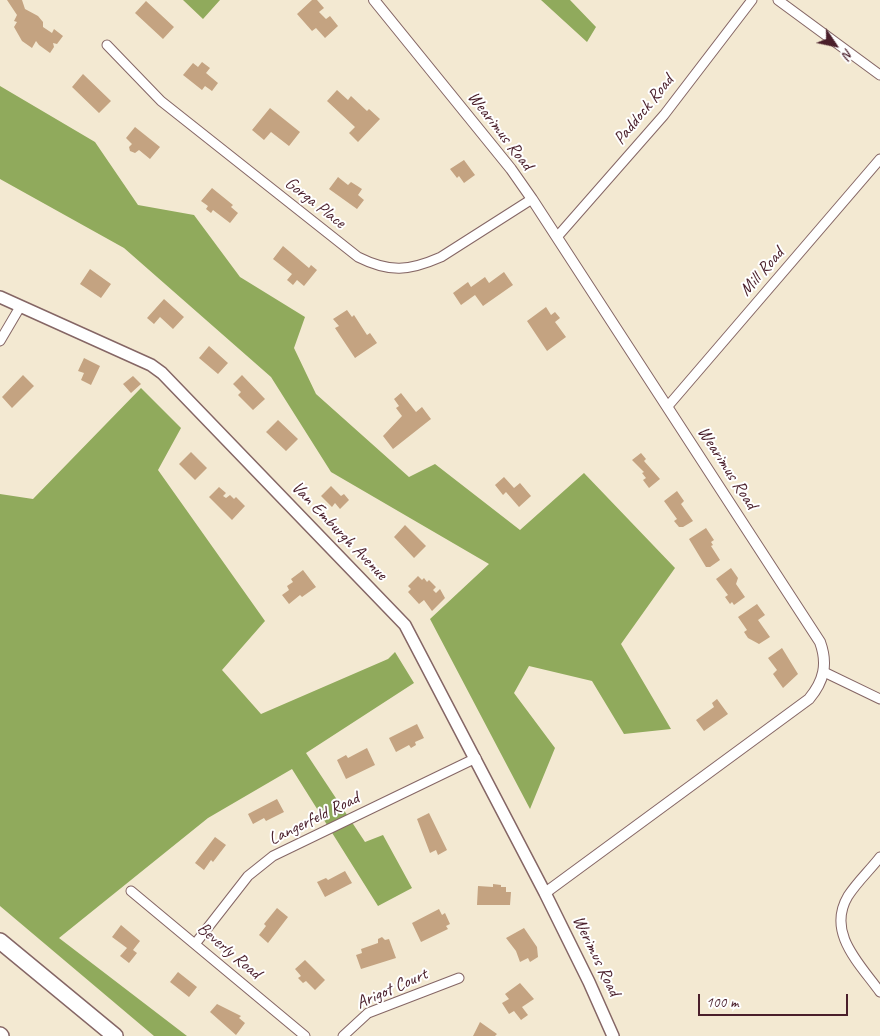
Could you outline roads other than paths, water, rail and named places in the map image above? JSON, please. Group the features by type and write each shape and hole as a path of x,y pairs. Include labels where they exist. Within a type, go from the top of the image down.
{"highway":[{"path":"0,941 115,1036"}],"main road":[{"name":"Van Emburgh Avenue","path":"0,297 151,365 162,374 405,625 545,892"},
{"name":"Werimus Road","path":"545,892 613,1036"}],"street":[{"name":"Wearimus Road","path":"374,0 511,169 532,199 820,642 823,652 824,672"},
{"name":"Paddock Road","path":"557,237 664,115 752,0"},
{"path":"778,0 880,74"},
{"name":"Gorga Place","path":"107,45 161,101 358,258 371,264 396,269 426,263 441,256 532,199"},
{"name":"Mill Road","path":"668,406 880,159"},
{"path":"0,341 20,307"},
{"path":"545,892 809,699 818,686 824,672 880,699"},
{"name":"Langerfeld Road","path":"195,944 248,876 274,856 476,758"},
{"path":"880,857 848,896 841,917 841,931 847,946 880,992"},
{"name":"Beverly Road","path":"131,891 305,1036"},
{"name":"Arigot Court","path":"343,1036 368,1014 459,978"}]}
